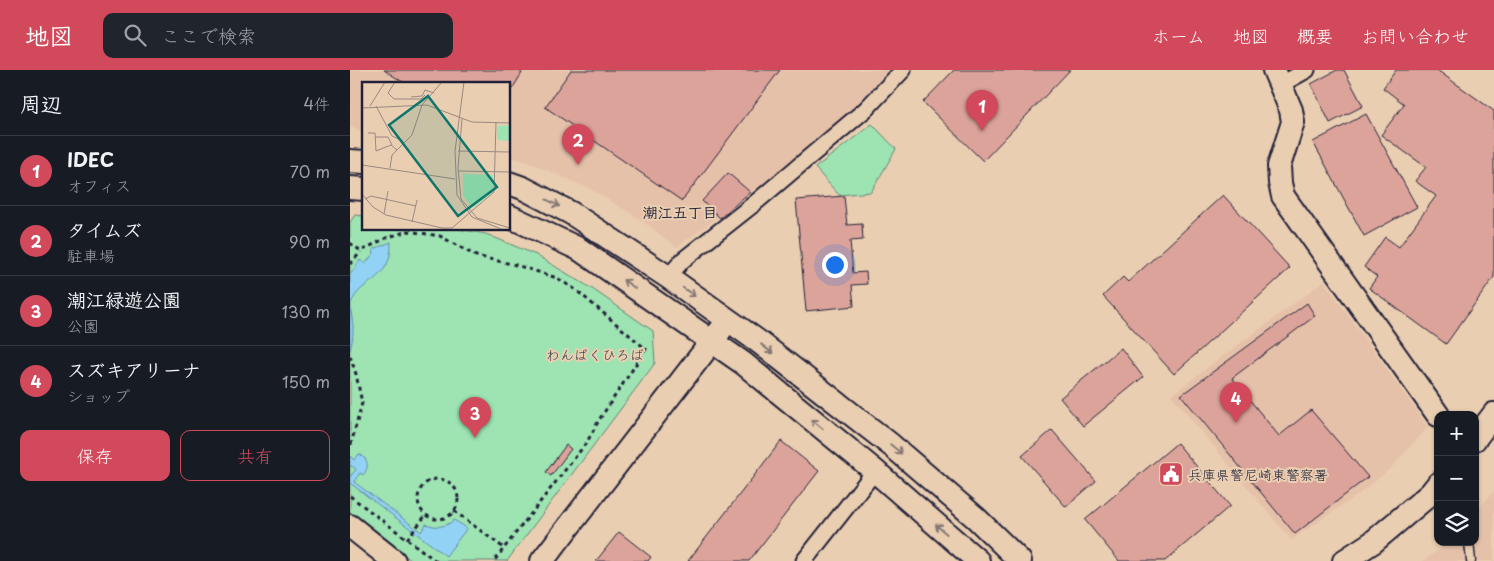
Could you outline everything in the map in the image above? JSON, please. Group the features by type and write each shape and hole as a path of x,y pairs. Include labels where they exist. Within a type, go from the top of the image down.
{"street":[{"path":"668,277 683,260 755,203 866,109 904,70"},
{"path":"1307,70 1277,78 1291,110 1293,122 1279,166 1283,196 1435,411"},
{"path":"510,183 572,213 668,277 728,320 891,445 976,518 1020,561"},
{"path":"510,216 579,249 743,363 875,471 978,561"},
{"path":"542,561 728,320"},
{"path":"1479,434 1494,414"},
{"path":"804,561 875,471"},
{"path":"1344,561 1373,542 1434,489"},
{"path":"350,526 394,561"}],"lane":[{"path":"1470,546 1471,561"}],"path":[{"path":"350,264 361,251 386,238 408,231 440,236 476,256 516,265 557,278 576,290 646,348 599,420 587,442 494,561"},
{"path":"350,243 361,251"},
{"path":"350,357 356,374 362,403 350,448"},
{"path":"435,479 450,483 455,488 458,496 454,511 441,519 426,515 418,502 422,487 435,479"},
{"path":"350,496 436,561"},
{"path":"454,511 504,548"},
{"path":"407,540 426,515"}],"shaded area":[{"path":"350,70 903,70 866,109 677,247 638,218 594,191 526,161 510,157 510,82 362,82 362,133 350,126"},
{"path":"1324,281 1428,427 1390,469 1358,495 1291,540 1171,395"},
{"path":"1494,491 1494,561 1423,561 1444,546 1479,546 1479,508"}],"green space":[{"path":"872,124 896,149 871,192 839,195 815,168"},
{"name":"わんぱくひろば","path":"355,215 362,216 362,230 464,230 486,234 536,255 591,288 653,331 655,363 507,561 412,561 350,512 350,222"}],"water":[{"path":"391,242 390,255 381,273 355,296 351,304 353,328 350,350 350,275 360,260 365,264 374,253 374,249"},
{"path":"359,454 366,460 367,466 363,475 360,473 354,482 421,532 426,524 441,526 454,520 467,528 446,556 350,483 350,477 356,469 350,465 350,456 354,460"}],"building":[{"path":"384,70 517,70 522,73 510,92 510,82 403,82"},
{"path":"571,70 780,70 682,201 545,107"},
{"path":"954,70 1070,70 983,161 923,102"},
{"path":"1337,70 1344,70 1363,106 1330,123 1311,84"},
{"path":"1396,70 1437,70 1494,111 1494,277 1446,344 1369,288 1377,277 1364,267 1385,237 1399,247 1436,196 1415,181 1426,167 1381,135 1404,104 1383,88"},
{"path":"1366,114 1417,207 1364,236 1313,142"},
{"path":"728,173 750,192 720,218 702,201"},
{"path":"1223,195 1290,268 1174,374 1103,296 1123,277 1128,282"},
{"path":"844,196 847,225 862,224 863,240 850,241 853,273 866,272 867,284 852,285 854,306 806,311 796,200"},
{"path":"1307,303 1315,316 1232,378 1279,436 1311,410 1368,477 1295,534 1181,395"},
{"path":"1121,348 1143,377 1083,426 1060,398"},
{"path":"1052,430 1096,481 1066,507 1022,456"},
{"path":"781,441 819,471 749,561 688,561"},
{"name":"兵庫県警尼崎東警察署","path":"1177,443 1230,506 1165,561 1119,561 1085,520"},
{"path":"566,445 571,449 551,476 546,472"},
{"path":"619,532 651,557 648,561 596,561"}],"place":[{"name":"IDEC","path":"982,131"},
{"name":"タイムズ","path":"578,165"},
{"name":"スズキアリーナ","path":"1236,423"},
{"name":"潮江緑遊公園","path":"475,438"},
{"name":"兵庫県警尼崎東警察署","path":"1171,474"}],"district":[{"name":"潮江五丁目","path":"680,211"}]}
